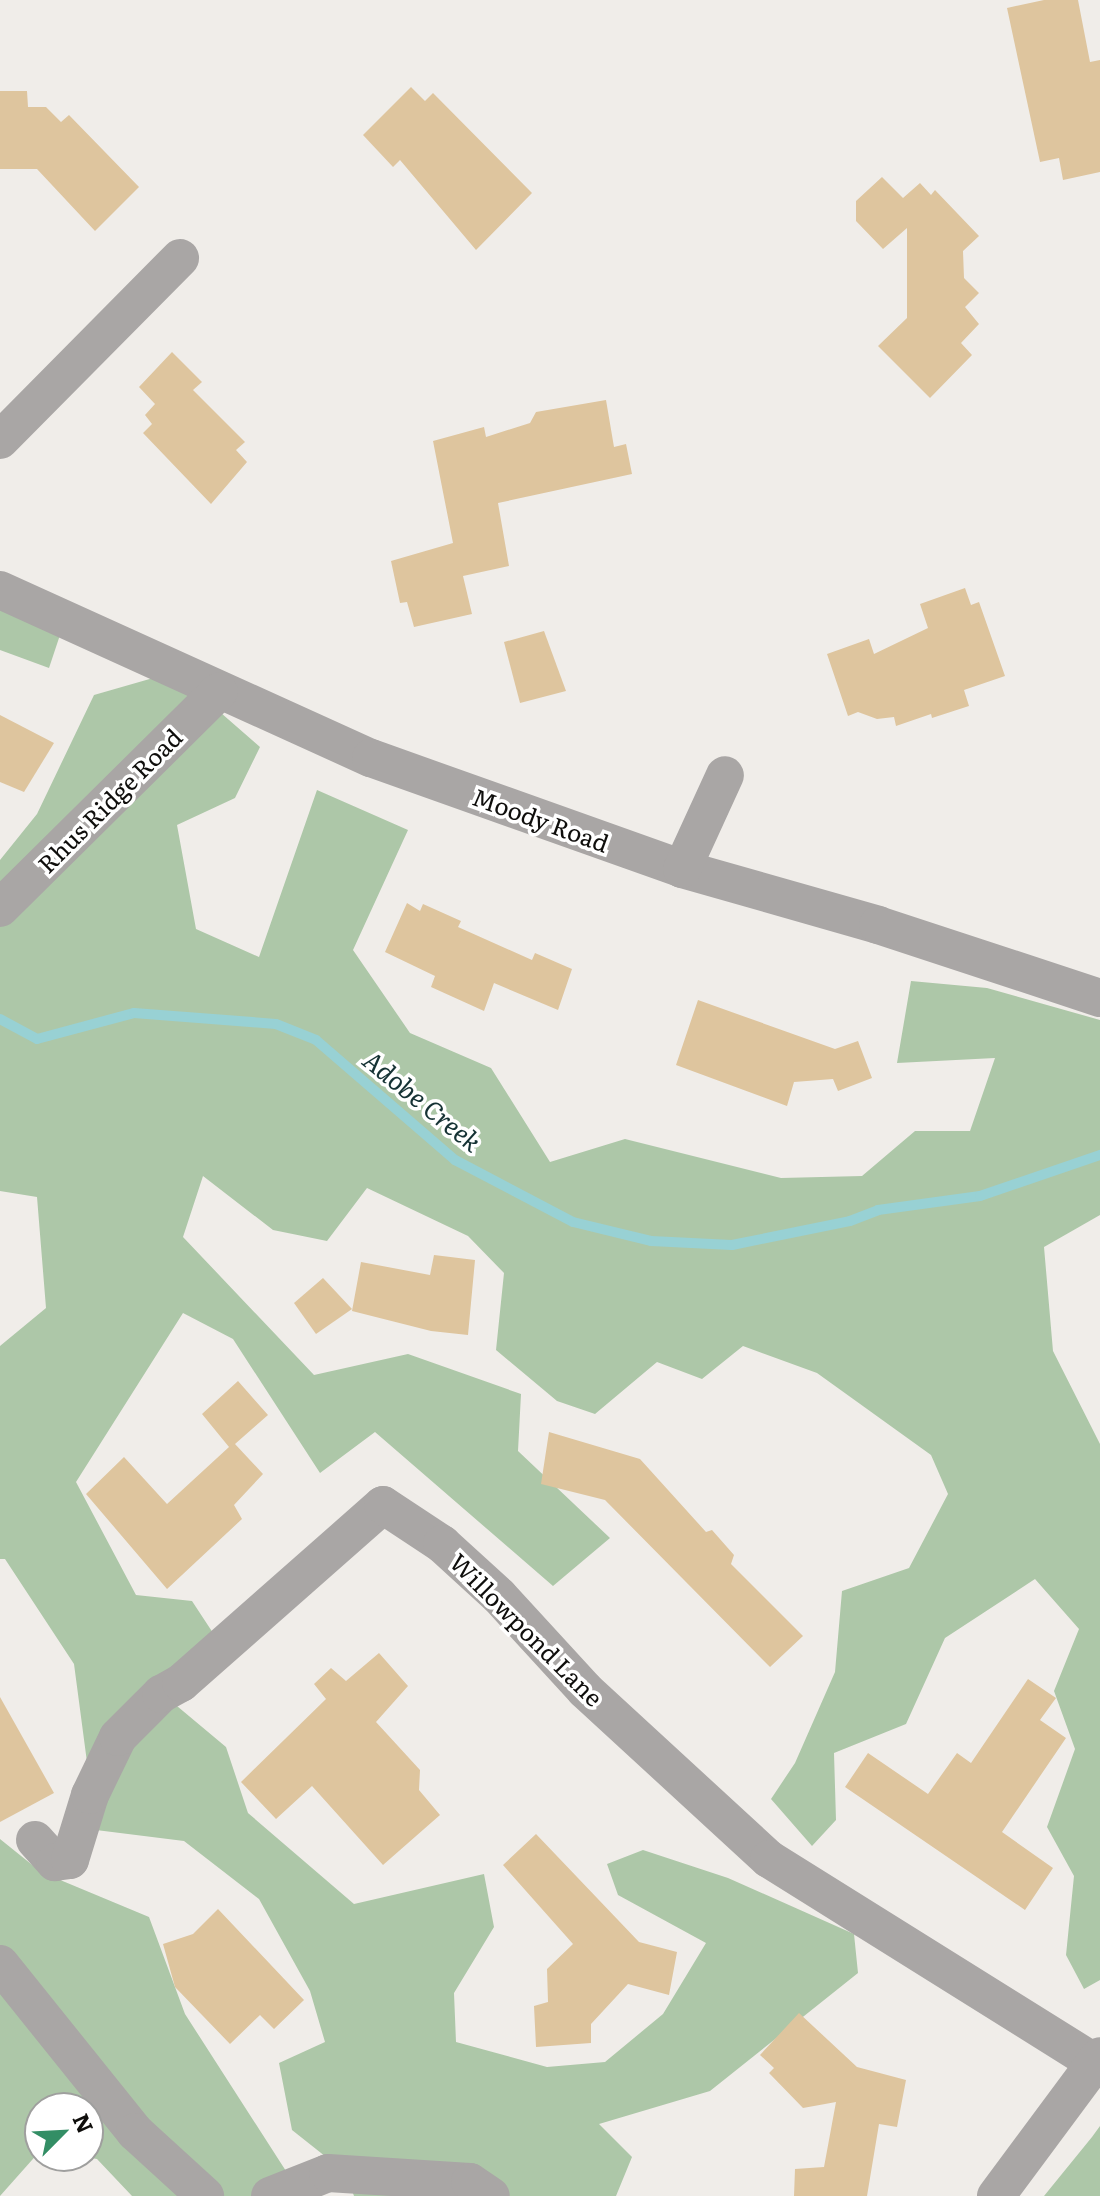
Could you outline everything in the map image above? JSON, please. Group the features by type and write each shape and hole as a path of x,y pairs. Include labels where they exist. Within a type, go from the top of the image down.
{"street":[{"path":"0,440 180,258"},
{"name":"Moody Road","path":"0,590 371,758 682,869 878,925 1100,998"},
{"name":"Rhus Ridge Road","path":"0,908 219,691"},
{"path":"682,869 725,775"},
{"name":"Willowpond Lane","path":"35,1840 55,1862 70,1860 90,1795 118,1737 161,1694 181,1683 383,1505 442,1544 488,1586 585,1690 769,1859 1098,2059"},
{"path":"0,1964 135,2132 205,2196"},
{"path":"996,2196 1098,2059"},
{"path":"270,2196 328,2173 470,2182 491,2196"}],"green space":[{"path":"0,597 61,632 49,668 0,650"},
{"path":"174,672 260,747 235,798 177,825 196,929 259,957 317,790 408,830 353,950 410,1033 491,1068 550,1162 625,1139 781,1178 862,1176 915,1131 970,1131 995,1058 897,1063 911,981 987,988 1100,1020 1100,1215 1044,1247 1053,1351 1100,1444 1100,1980 1084,1989 1066,1955 1074,1876 1047,1827 1075,1749 1054,1691 1079,1629 1035,1579 945,1638 906,1724 834,1753 836,1820 812,1846 771,1799 795,1763 835,1672 842,1591 909,1568 948,1494 931,1455 817,1373 743,1346 702,1379 657,1362 595,1414 557,1401 496,1350 504,1273 468,1236 367,1188 327,1241 273,1230 203,1176 183,1237 314,1375 408,1354 521,1394 518,1451 610,1538 553,1586 375,1432 320,1473 233,1339 183,1313 76,1482 136,1595 192,1601 215,1636 171,1701 226,1747 248,1813 354,1904 484,1874 494,1927 454,1993 456,2042 547,2067 605,2062 663,2014 706,1943 618,1895 607,1864 643,1850 728,1878 854,1934 858,1973 710,2091 599,2124 632,2157 616,2196 354,2196 345,2172 292,2130 279,2063 325,2042 310,1991 259,1899 184,1841 96,1830 74,1664 5,1559 0,1559 0,1346 46,1308 37,1197 0,1191 0,860 37,814 94,695"},
{"path":"0,1839 41,1872 149,1917 185,2014 302,2196 132,2196 104,2166 104,2092 24,2092 24,2169 0,2196"},
{"path":"1100,2126 1100,2196 1044,2196 1092,2137"}],"building":[{"path":"1044,0 1078,0 1090,62 1100,60 1100,172 1063,180 1059,158 1040,162 1007,8"},
{"path":"411,87 425,101 433,93 532,193 476,250 400,160 393,167 363,135"},
{"path":"0,91 27,91 28,107 46,107 61,122 69,115 139,187 95,231 37,169 0,169"},
{"path":"882,177 903,198 920,183 931,195 935,190 979,236 963,251 964,278 979,293 965,307 979,324 961,343 972,355 930,398 878,346 907,318 907,228 883,249 856,221 856,201"},
{"path":"172,352 202,382 193,390 245,442 236,450 247,462 211,504 143,433 152,424 145,415 155,404 139,387"},
{"path":"606,400 614,447 626,444 632,474 498,503 509,566 463,576 472,614 414,627 407,602 400,603 391,561 453,543 433,441 484,427 486,437 530,423 536,412"},
{"path":"965,588 971,605 979,602 1005,676 964,690 969,706 932,718 931,714 896,726 894,717 877,719 858,712 848,716 827,654 869,639 874,654 928,628 920,604"},
{"path":"544,631 566,691 520,703 504,642"},
{"path":"0,715 54,743 24,792 0,782"},
{"path":"407,903 420,911 423,904 461,921 458,927 532,960 535,953 572,969 558,1010 494,983 484,1011 431,987 435,976 385,952"},
{"path":"698,1000 835,1049 858,1041 872,1078 838,1091 833,1079 794,1082 787,1106 676,1065"},
{"path":"434,1255 475,1260 468,1335 431,1331 352,1311 361,1262 430,1275"},
{"path":"323,1278 352,1309 316,1334 294,1303"},
{"path":"238,1381 268,1415 235,1444 263,1474 234,1505 242,1519 167,1589 86,1494 124,1457 167,1504 229,1447 202,1414"},
{"path":"549,1432 640,1459 706,1532 712,1530 734,1555 731,1564 803,1636 770,1667 605,1500 541,1484"},
{"path":"379,1653 408,1686 376,1722 420,1770 419,1790 440,1815 383,1865 312,1786 276,1819 241,1782 326,1699 314,1684 331,1668 346,1681"},
{"path":"1028,1679 1056,1698 1040,1720 1066,1738 1002,1832 1053,1868 1025,1910 845,1787 868,1753 928,1794 957,1753 971,1763"},
{"path":"0,1697 54,1793 0,1822"},
{"path":"536,1834 639,1942 677,1952 669,1995 628,1984 591,2024 591,2043 536,2047 534,2006 548,2002 547,1969 573,1944 503,1865"},
{"path":"218,1909 304,2000 274,2029 260,2015 230,2044 175,1987 163,1944 193,1934"},
{"path":"799,2013 857,2067 906,2080 897,2127 879,2124 867,2196 794,2196 795,2169 824,2167 836,2102 803,2108 769,2073 774,2068 760,2055"}],"waterway":[{"name":"Adobe Creek","path":"0,1019 37,1039 134,1013 276,1024 316,1040 455,1160 573,1222 651,1241 732,1245 850,1221 878,1210 980,1196 1100,1155"}]}
